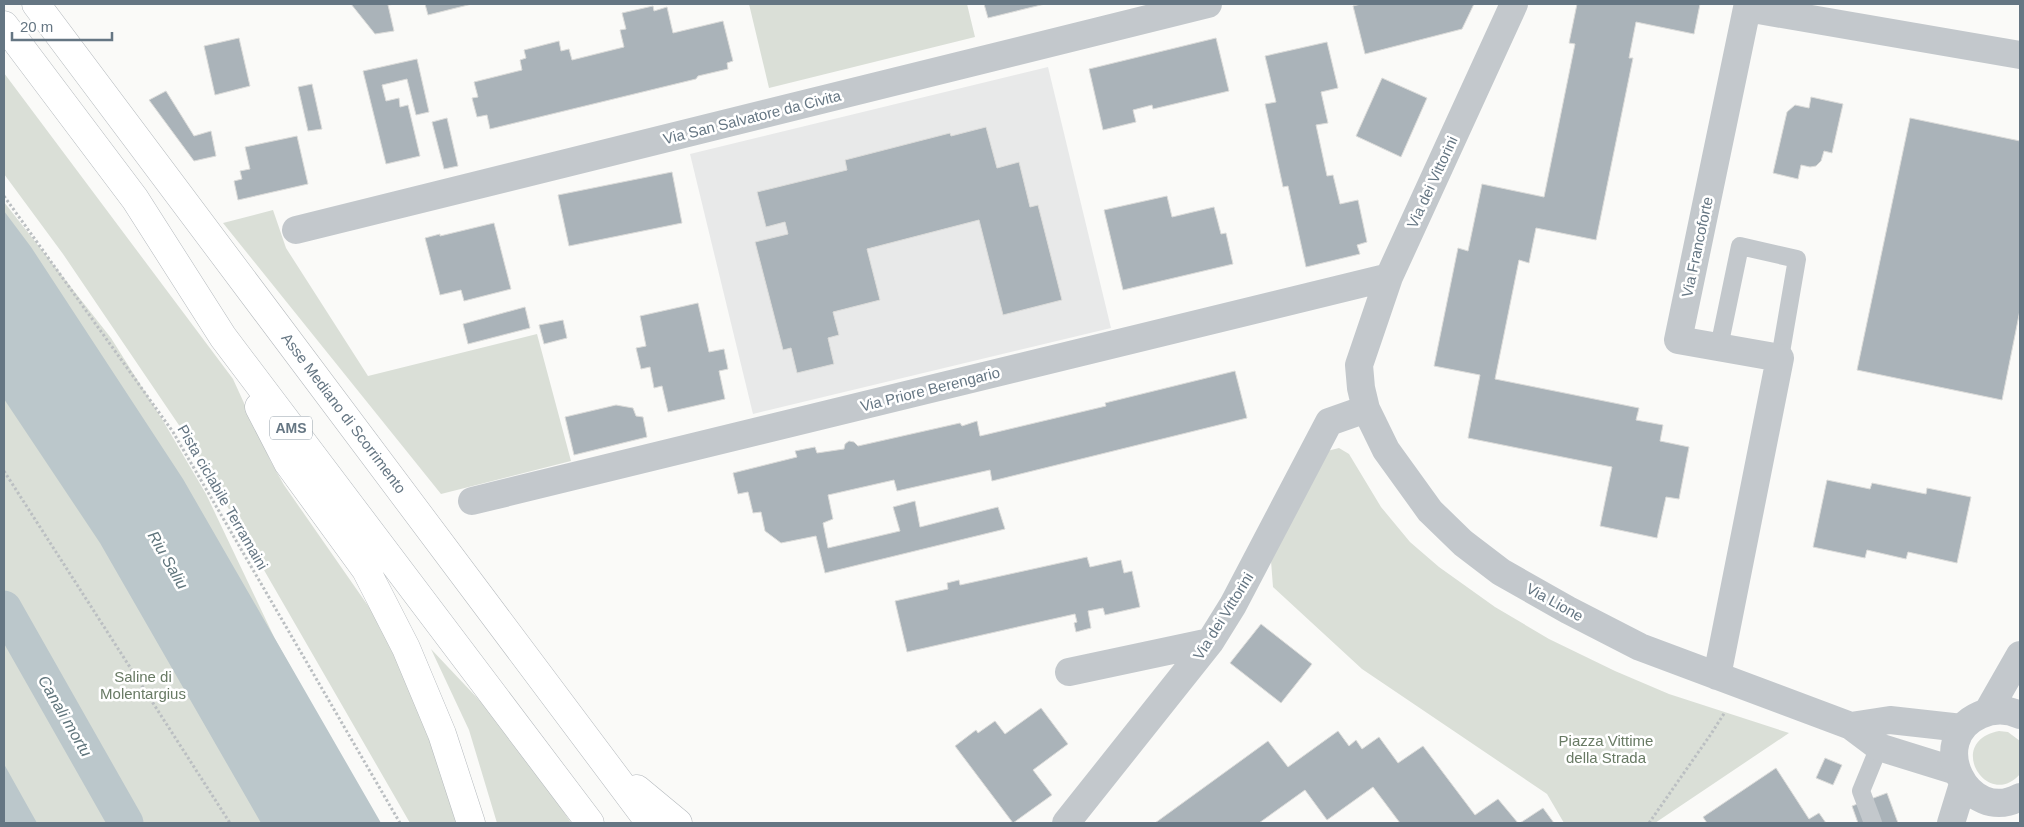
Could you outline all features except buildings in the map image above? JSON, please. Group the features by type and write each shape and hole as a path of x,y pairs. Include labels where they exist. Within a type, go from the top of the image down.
{"highway":[{"name":"Asse Mediano di Scorrimento","path":"36,4 650,823"},
{"name":"AMS","path":"4,25 135,199 223,337 590,823"},
{"path":"223,337 288,463 366,570 406,648 442,734 470,823"},
{"path":"607,764 678,823"}],"street":[{"name":"Via San Salvatore da Civita","path":"296,230 1208,4"},
{"name":"Via dei Vittorini","path":"1360,364 1389,277 1514,4"},
{"name":"Via Francoforte","path":"1780,358 1678,340 1747,8 2020,55"},
{"name":"Via Priore Berengario","path":"472,501 1389,277"},
{"path":"1729,681 1780,358"},
{"name":"Via Lione","path":"1360,364 1361,388 1366,409 1386,450 1430,511 1463,543 1501,572 1568,610 1640,647 1851,726 1879,748 1959,777 1973,794 1987,801 2011,800"},
{"name":"Via dei Vittorini","path":"1066,823 1210,642 1233,605 1330,422 1366,409"},
{"path":"1069,672 1210,642"},
{"path":"1988,711 2020,655"},
{"path":"1952,823 1959,777 1953,756 1962,728 1973,718 1988,711 2003,710 2020,715"},
{"name":"Via Lione","path":"1851,726 1890,720 1962,728"},
{"path":"1980,823 2011,800"}],"lane":[{"path":"1718,347 1740,246 1797,259 1780,358"},
{"path":"1873,823 1861,791 1879,748"}],"path":[{"name":"Pista ciclabile Terramaini","path":"4,196 173,432 400,823"},
{"path":"4,471 230,823"},
{"path":"1649,823 1711,734 1729,681"}],"shaded area":[{"path":"1048,67 1111,328 753,414 690,154"}],"green space":[{"path":"749,4 967,4 975,37 769,88"},
{"path":"4,73 233,379 271,462 284,485 392,643 440,761 459,823 410,823 189,440 63,254 4,174"},
{"name":"Saline di Molentargius","path":"4,202 111,338 162,419 206,494 275,639 378,823 4,823"},
{"path":"273,210 286,248 368,376 537,334 571,461 441,494 223,223"},
{"name":"Piazza Vittime della Strada","path":"1339,448 1349,454 1381,507 1410,542 1439,567 1495,607 1549,639 1615,671 1669,694 1789,733 1655,823 1564,823 1547,794 1362,669 1273,587 1271,561 1327,451"},
{"path":"431,649 516,739 571,823 497,823 469,730"},
{"path":"1999,731 2008,732 2020,741 2020,774 2008,783 1995,784 1985,780 1977,770 1973,759 1975,748 1983,738"}],"water":[{"name":"Riu Saliu","path":"4,211 31,247 183,479 381,823 261,823 100,543 4,399"},
{"path":"4,764 37,823 4,823"}],"waterway":[{"name":"Canali mortu","path":"4,608 126,823"}]}
